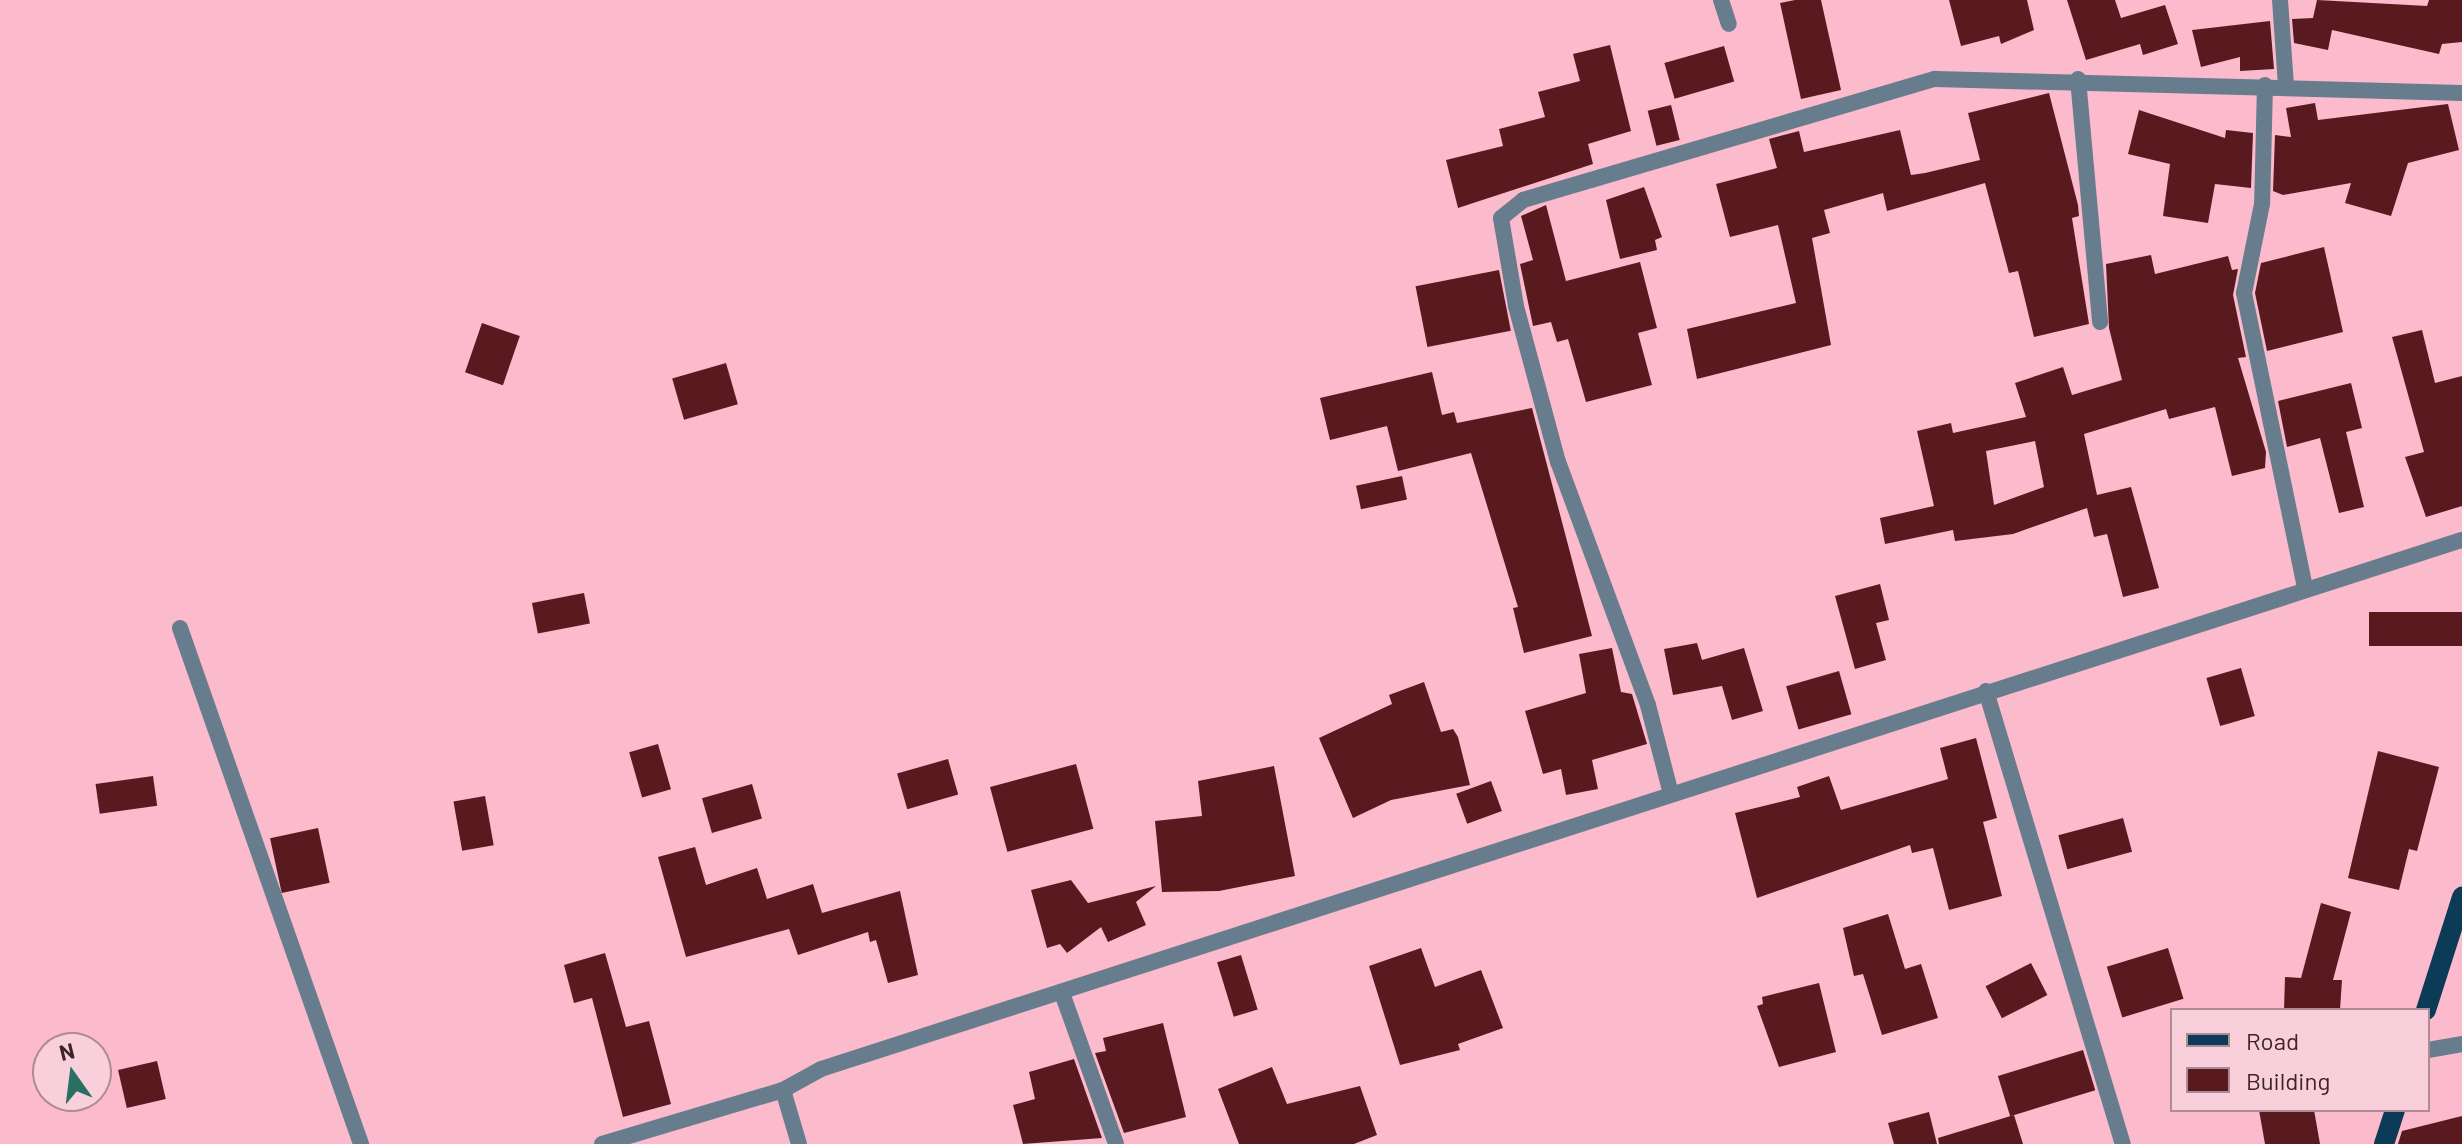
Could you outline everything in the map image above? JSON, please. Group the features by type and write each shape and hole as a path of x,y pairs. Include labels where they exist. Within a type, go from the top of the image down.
{"main road":[{"path":"2427,1008 2462,897"},
{"path":"2384,1144 2394,1112"}],"street":[{"path":"1721,0 1729,24"},
{"path":"2280,0 2286,86"},
{"path":"1671,794 1648,705 1558,462 1516,306 1501,218 1523,200 1902,85 2078,79 2462,93"},
{"path":"2078,79 2100,322"},
{"path":"2265,85 2262,204 2244,293 2305,588"},
{"path":"602,1144 783,1090 821,1069 2305,588 2462,540"},
{"path":"180,628 361,1144"},
{"path":"1986,691 2123,1144"},
{"path":"1062,993 1116,1144"},
{"path":"2430,1050 2462,1044"},
{"path":"783,1090 799,1144"}],"building":[{"path":"1821,0 1841,90 1801,99 1780,3"},
{"path":"1949,0 2027,0 2034,30 2001,44 1999,36 1961,46"},
{"path":"2067,0 2115,0 2121,18 2165,5 2178,44 2143,55 2140,44 2086,60"},
{"path":"2317,0 2427,6 2429,0 2462,0 2462,42 2442,44 2439,54 2332,30 2328,50 2294,43 2292,19 2313,18"},
{"path":"2270,21 2274,69 2240,71 2240,57 2201,67 2192,30"},
{"path":"1610,45 1631,131 1588,144 1593,164 1458,208 1446,160 1503,146 1499,129 1545,117 1538,92 1580,81 1573,54"},
{"path":"1724,46 1734,82 1675,99 1664,63"},
{"path":"2049,93 2078,205 2079,216 2072,218 2089,324 2034,337 2018,271 2009,273 1985,183 1887,211 1883,193 1824,210 1830,233 1812,238 1831,345 1697,379 1687,329 1796,303 1778,225 1730,237 1716,184 1777,168 1769,139 1799,131 1804,152 1900,130 1911,175 1925,173 1980,160 1968,113"},
{"path":"2315,103 2318,120 2448,104 2459,150 2408,163 2391,216 2345,203 2351,183 2283,195 2273,191 2275,135 2291,137 2286,108"},
{"path":"1671,105 1680,140 1656,146 1648,111"},
{"path":"2139,110 2225,138 2226,130 2253,133 2251,188 2215,184 2208,223 2163,216 2170,164 2128,154"},
{"path":"1644,187 1662,237 1655,240 1657,250 1620,259 1606,200"},
{"path":"1546,205 1566,281 1640,262 1657,328 1638,333 1652,385 1586,402 1568,339 1557,342 1551,322 1533,326 1520,264 1533,260 1521,216"},
{"path":"2324,247 2343,332 2267,351 2255,293 2261,263"},
{"path":"2151,255 2155,274 2228,256 2232,270 2238,269 2233,295 2246,357 2238,358 2266,452 2265,468 2232,476 2215,407 2169,419 2166,409 2084,434 2097,495 2131,487 2159,588 2123,597 2107,534 2094,537 2087,508 2013,534 1955,541 1953,530 1885,544 1880,518 1934,506 1917,431 1951,423 1953,433 2026,417 2015,383 2063,367 2072,395 2122,380 2109,328 2106,264","holes":["2035,441 2044,487 1994,505 1986,451"]},
{"path":"1499,270 1511,331 1427,347 1416,286"},
{"path":"482,323 520,336 503,385 465,372"},
{"path":"2422,330 2435,383 2462,376 2462,506 2426,517 2405,457 2424,452 2392,337"},
{"path":"726,363 738,404 684,420 672,378"},
{"path":"1432,372 1442,415 1454,412 1457,423 1532,408 1592,636 1524,653 1513,608 1518,607 1471,453 1398,471 1387,426 1330,440 1320,398"},
{"path":"2351,383 2362,428 2346,432 2364,507 2339,513 2320,438 2287,447 2278,401"},
{"path":"1402,476 1407,499 1361,509 1356,486"},
{"path":"1880,584 1889,620 1876,623 1886,660 1855,669 1835,596"},
{"path":"584,593 590,623 538,634 532,603"},
{"path":"2369,612 2462,612 2462,646 2369,646"},
{"path":"1697,643 1702,660 1744,648 1763,711 1732,720 1722,686 1673,695 1664,649"},
{"path":"1612,648 1621,692 1632,694 1647,744 1592,760 1598,789 1566,795 1561,769 1543,774 1525,711 1586,693 1579,654"},
{"path":"2241,668 2255,716 2220,726 2206,678"},
{"path":"1839,671 1851,714 1799,729 1786,686"},
{"path":"1424,682 1441,732 1453,729 1458,737 1470,785 1391,800 1353,818 1319,738 1392,704 1389,695"},
{"path":"1976,738 1997,818 1983,822 2002,896 1949,910 1933,848 1912,853 1910,845 1757,898 1735,813 1800,797 1797,787 1829,776 1841,810 1948,779 1940,748"},
{"path":"658,744 671,789 642,797 629,752"},
{"path":"2378,751 2439,767 2417,851 2409,849 2399,890 2348,878"},
{"path":"948,759 958,795 907,809 897,774"},
{"path":"1076,764 1093,829 1007,852 990,787"},
{"path":"1274,766 1295,876 1219,891 1162,892 1155,821 1202,816 1198,781"},
{"path":"153,776 157,806 100,814 96,784"},
{"path":"1491,781 1502,811 1467,824 1456,794"},
{"path":"752,784 762,819 712,833 702,798"},
{"path":"485,796 494,845 462,851 453,802"},
{"path":"2123,818 2132,852 2067,869 2058,835"},
{"path":"318,828 330,883 282,893 270,838"},
{"path":"695,847 706,885 757,868 767,899 813,884 822,913 900,891 918,975 888,983 876,940 870,942 868,932 798,955 789,929 686,957 658,857"},
{"path":"1071,880 1088,903 1156,886 1136,902 1146,925 1108,942 1101,927 1067,953 1060,944 1047,948 1031,890"},
{"path":"2321,903 2351,912 2333,980 2342,980 2340,1008 2284,1008 2285,977 2301,978"},
{"path":"1888,914 1905,969 1921,964 1938,1018 1882,1035 1863,974 1854,976 1843,928"},
{"path":"1421,948 1435,987 1481,970 1503,1028 1458,1044 1460,1050 1400,1065 1369,966"},
{"path":"2168,948 2183,999 2122,1017 2107,967"},
{"path":"605,953 626,1027 649,1021 671,1104 623,1117 592,998 574,1003 564,965"},
{"path":"1241,955 1258,1010 1234,1017 1217,962"},
{"path":"2031,963 2047,995 2002,1018 1986,986"},
{"path":"1819,983 1836,1052 1779,1067 1757,1006 1763,1004 1762,997"},
{"path":"1163,1023 1186,1117 1124,1133 1095,1053 1106,1051 1103,1038"},
{"path":"2083,1050 2095,1090 2010,1116 1998,1076"},
{"path":"1074,1059 1102,1138 1023,1144 1013,1105 1035,1099 1029,1072"},
{"path":"157,1061 166,1099 127,1108 118,1070"},
{"path":"1272,1067 1287,1104 1360,1086 1377,1135 1354,1144 1239,1144 1218,1089"},
{"path":"1929,1112 1937,1144 1894,1144 1888,1123"},
{"path":"2259,1112 2314,1112 2320,1144 2265,1144"},
{"path":"2014,1115 2023,1144 1939,1144 1938,1138"},
{"path":"2462,1116 2462,1144 2398,1144 2402,1131"}]}
